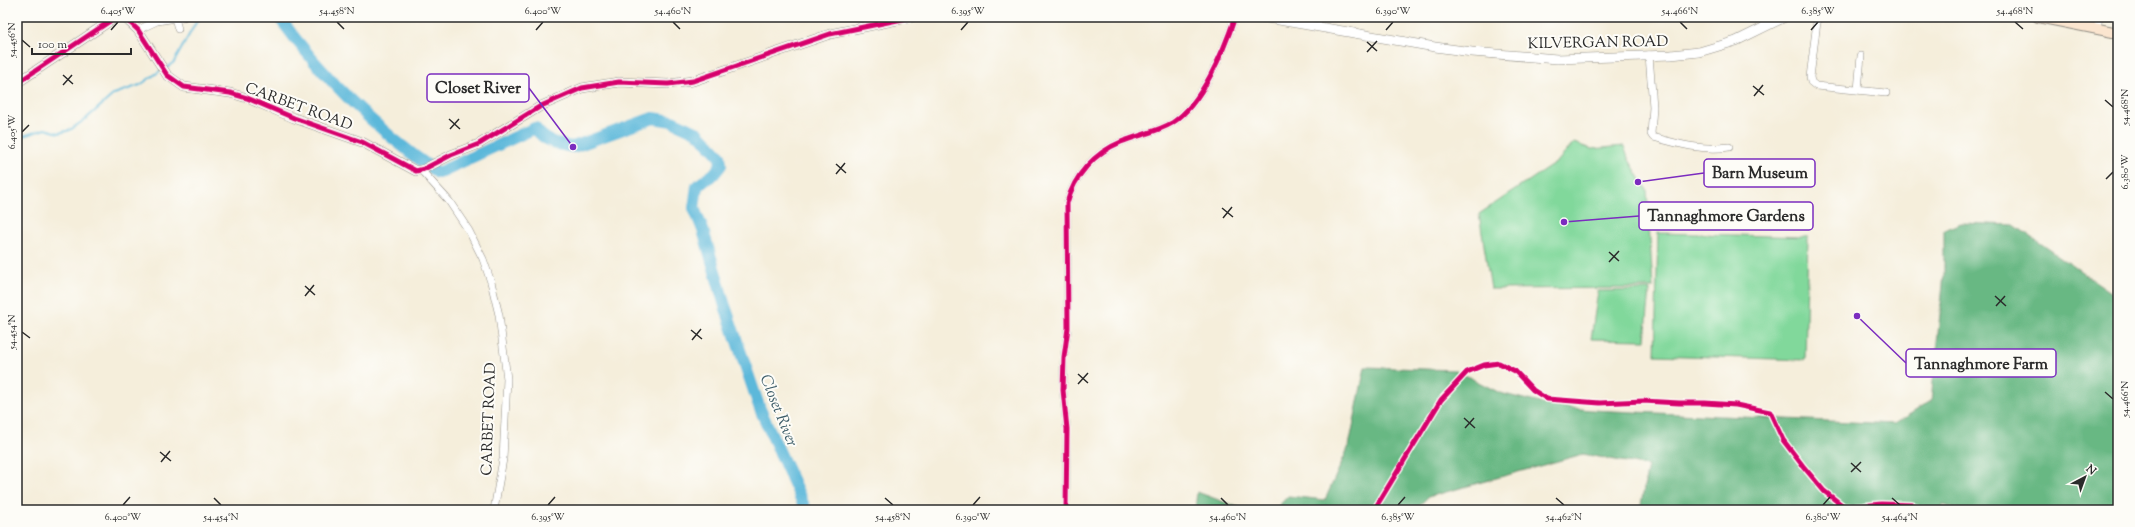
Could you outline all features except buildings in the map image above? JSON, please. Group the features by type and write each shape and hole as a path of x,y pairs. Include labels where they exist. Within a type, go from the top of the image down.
{"main road":[{"path":"2038,17 2118,33"}],"street":[{"path":"17,83 116,17"},
{"name":"CARBET ROAD","path":"124,17 138,30 164,69 184,87 230,93 247,98 294,118 362,142 416,171 423,170 449,201 468,230 483,259 491,282 499,314 507,379 503,459 494,510"},
{"path":"423,170 435,162 479,144 542,106 582,88 619,82 668,84 693,81 830,34 912,17"},
{"path":"1066,510 1067,429 1063,390 1064,357 1068,328 1067,204 1071,188 1083,171 1096,157 1120,143 1173,122 1186,112 1212,72 1235,17"},
{"name":"KILVERGAN ROAD","path":"1261,17 1398,42 1472,52 1557,59 1699,52 1736,41 1764,21 1785,17"},
{"path":"1816,17 1817,22 1810,80 1816,86 1886,93"},
{"path":"1946,17 1954,17"},
{"path":"2097,28 2099,17"},
{"path":"138,30 157,21 179,18 178,29"},
{"path":"1649,55 1653,107 1651,134 1653,137 1691,147 1729,147"},
{"path":"1858,90 1861,56"}],"green space":[{"path":"1574,143 1591,149 1624,146 1628,158 1647,190 1653,288 1491,289 1479,214 1557,162"},
{"path":"1961,223 2014,225 2118,297 2118,510 1963,510 1942,504 1941,510 1640,510 1648,466 1583,454 1428,497 1415,510 1275,510 1288,496 1325,500 1349,446 1365,367 1455,370 1500,393 1552,406 1591,410 1894,424 1931,401 1944,275 1944,230"},
{"path":"1658,233 1808,237 1805,360 1655,355"},
{"path":"1650,290 1645,340 1591,339 1598,291"},
{"path":"1197,492 1246,510 1195,510"}],"waterway":[{"path":"166,68 174,62 199,17"},
{"name":"Closet River","path":"279,17 314,61 352,102 372,121 438,173 535,128 552,142 573,147 653,118 672,121 698,133 720,156 721,165 714,174 697,186 694,208 703,230 724,303 760,409 806,510"},
{"path":"17,138 45,129 59,133 70,130 87,118 114,94 140,85 160,71"}],"cycle path":[{"path":"17,83 116,17"},
{"path":"124,17 138,30 167,75 184,87 230,93 247,98 294,118 362,142 416,171 424,169 451,155 479,144 541,106 582,88 619,82 668,84 693,81 830,34 912,17"},
{"path":"1066,510 1067,429 1063,390 1064,357 1068,328 1067,203 1070,193 1086,166 1102,152 1121,142 1166,126 1183,114 1193,103 1211,75 1225,45 1235,17"},
{"path":"1374,510 1441,400 1467,372 1484,365 1499,363 1515,371 1533,390 1547,399 1600,403 1643,401 1705,403 1736,405 1770,412 1783,440 1803,466 1824,491 1843,506 1852,507 1881,504 1912,505 1930,510"}],"place":[{"name":"Closet River","path":"573,147"},
{"name":"Barn Museum","path":"1638,182"},
{"name":"Tannaghmore Gardens","path":"1564,222"},
{"name":"Tannaghmore Farm","path":"1857,316"}]}
